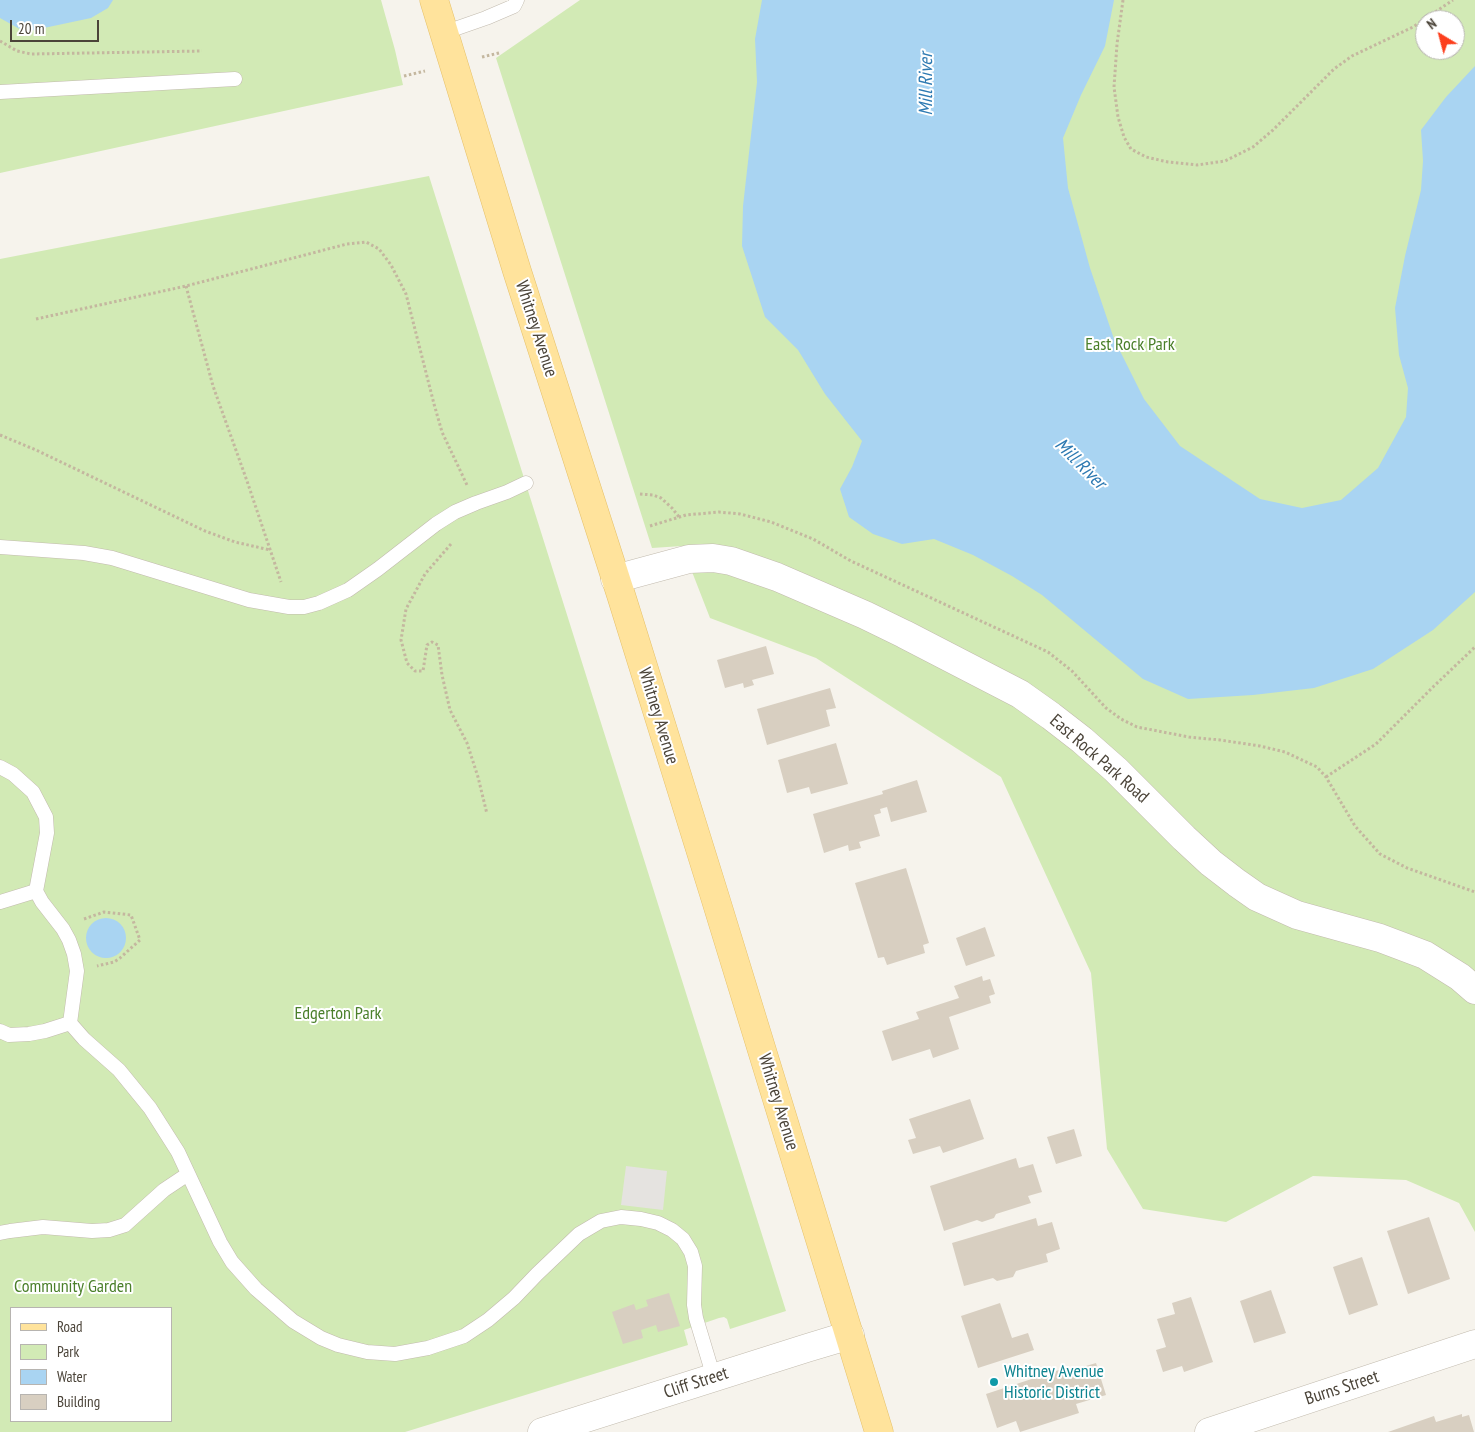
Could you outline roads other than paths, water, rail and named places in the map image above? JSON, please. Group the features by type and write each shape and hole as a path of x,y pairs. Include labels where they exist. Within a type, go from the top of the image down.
{"main road":[{"name":"Whitney Avenue","path":"434,0 517,271 711,884 879,1432"}],"street":[{"name":"East Rock Park Road","path":"615,578 689,559 713,558 777,577 888,626 1020,694 1051,716 1116,770 1211,863 1257,897 1297,915 1380,938 1425,955 1460,977 1475,990"},
{"name":"Cliff Street","path":"542,1432 850,1335"},
{"name":"Burns Street","path":"1209,1432 1475,1344"}],"lane":[{"path":"444,32 514,6 517,0"},
{"path":"0,92 235,78"},
{"path":"0,547 112,558 250,600 289,607 304,607 319,603 348,590 455,512 526,483"},
{"path":"0,767 13,774 33,792 46,817 47,833 36,891 63,929 74,954 77,971 70,1024"},
{"path":"0,902 36,891"},
{"path":"0,1032 9,1035 29,1034 70,1024"},
{"path":"70,1024 119,1070 150,1108 178,1152 232,1262 256,1289 293,1321 321,1338 338,1345 367,1352 395,1354 428,1348 464,1336 488,1320 514,1298 536,1274 579,1234 601,1221 621,1217 640,1219 672,1230 683,1239 691,1252 695,1266 694,1305 696,1318 714,1378"},
{"path":"0,1233 43,1227 92,1231 109,1230 125,1225 164,1190 188,1174"}],"water":[{"path":"0,0 113,0 108,8 91,18 25,32 0,18"},
{"name":"Mill River","path":"762,0 1114,0 1105,46 1063,138 1068,188 1090,268 1114,339 1144,399 1180,446 1260,499 1302,508 1341,500 1378,468 1406,417 1408,388 1399,355 1395,308 1421,190 1423,161 1421,130 1446,97 1475,66 1475,592 1433,630 1373,669 1314,688 1253,695 1188,699 1143,679 1042,595 973,555 934,539 902,544 873,534 849,517 840,489 852,467 862,441 825,394 798,350 765,317 742,246 743,206 757,82 755,39"},
{"path":"106,918 120,924 126,938 120,952 106,958 92,952 86,938 92,924"}],"place":[{"name":"Whitney Avenue Historic District","path":"994,1382"}],"park label":[{"name":"East Rock Park","path":"1130,345"},
{"name":"Edgerton Park","path":"338,1014"},
{"name":"Community Garden","path":"73,1287"}]}
